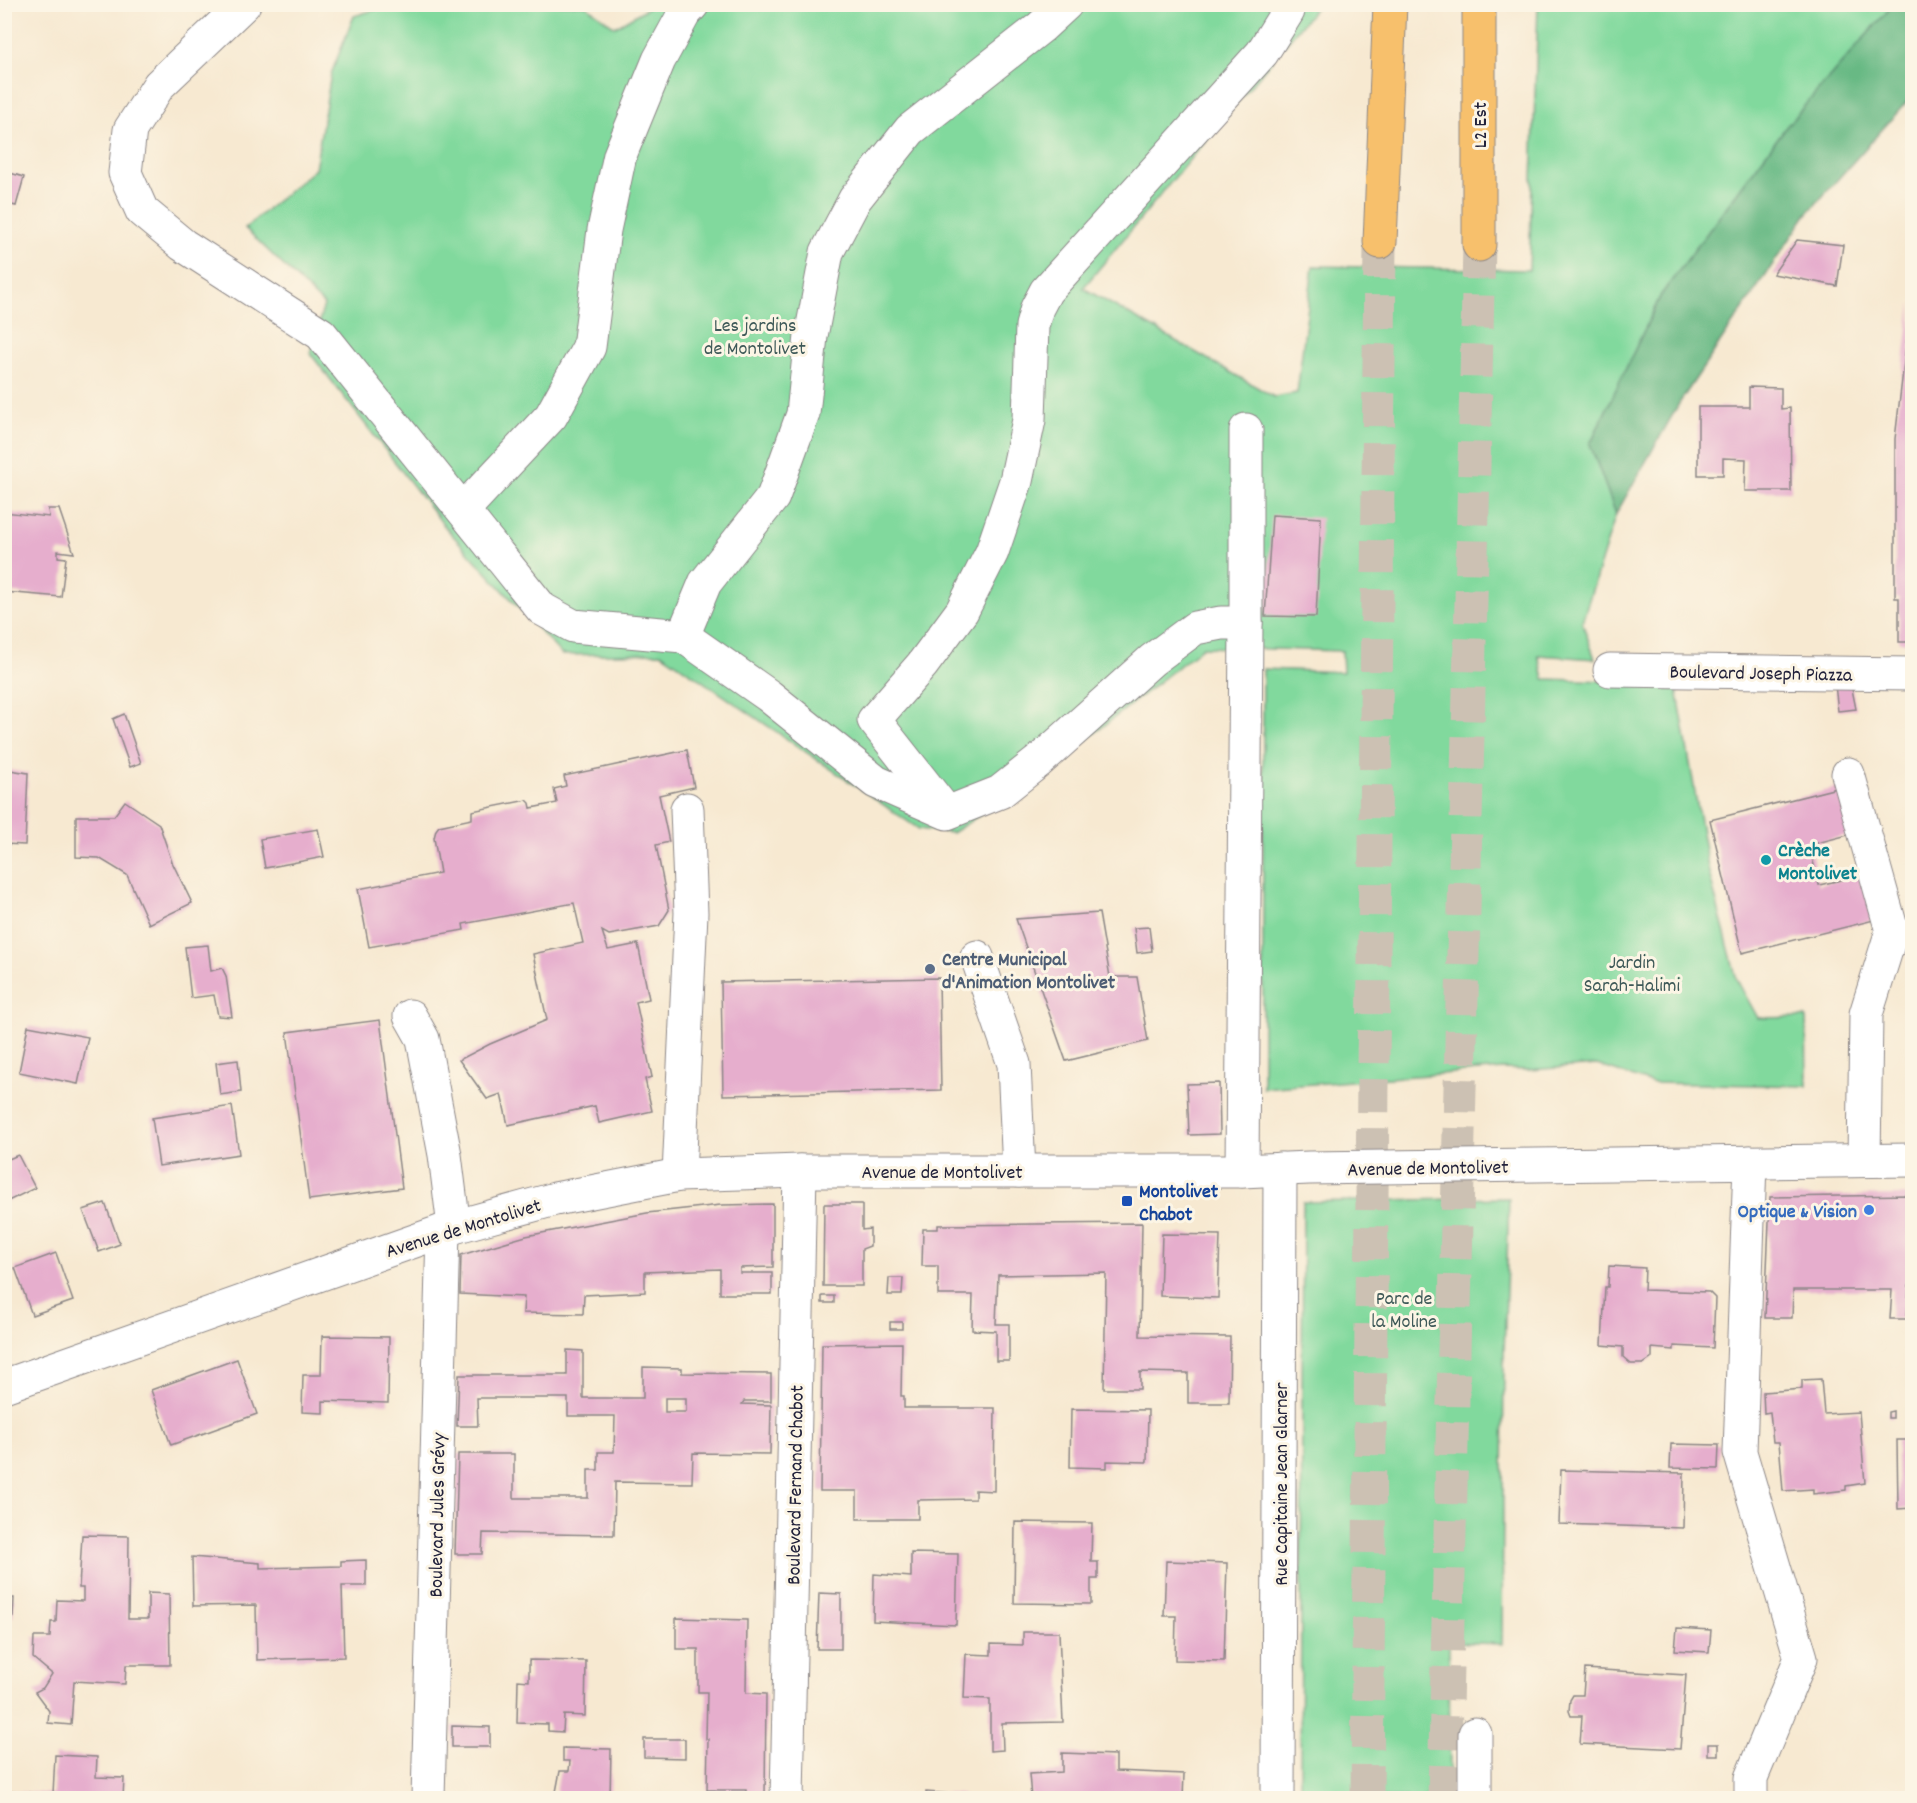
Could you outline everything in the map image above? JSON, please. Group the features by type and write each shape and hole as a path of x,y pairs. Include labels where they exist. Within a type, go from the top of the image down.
{"highway":[{"path":"1380,242 1390,4"},
{"name":"L2 Est","path":"1479,4 1479,245"}],"street":[{"path":"244,4 159,85 130,130 125,173 137,201 142,211 183,245 321,334 542,609 573,626 683,636 769,696 876,782 947,813 1000,792 1039,762 1152,660 1195,628 1221,622 1246,622"},
{"path":"463,510 551,416 589,347 604,230 620,155 659,60 684,14 693,4"},
{"path":"683,636 705,583 773,497 803,414 811,336 827,252 855,199 910,130 1041,27 1066,4"},
{"path":"947,813 874,720 922,665 962,611 992,552 1016,481 1029,420 1032,326 1036,308 1046,291 1088,243 1262,53 1288,11 1289,4"},
{"path":"1242,1171 1246,430"},
{"name":"Boulevard Joseph Piazza","path":"1610,670 1912,674"},
{"path":"1848,774 1892,931 1866,1014 1864,1160"},
{"path":"679,1175 691,913 687,809"},
{"path":"977,957 1014,1064 1019,1171"},
{"name":"Boulevard Jules Grévy","path":"410,1016 423,1040 446,1155 448,1229 428,1798"},
{"name":"Avenue de Montolivet","path":"4,1386 448,1229 555,1199 679,1175 800,1172 1242,1171 1912,1160"},
{"path":"1750,1162 1740,1452 1801,1658 1751,1778 1751,1798"},
{"name":"Rue Capitaine Jean Glarner","path":"1278,1798 1280,1169"},
{"name":"Boulevard Fernand Chabot","path":"787,1798 800,1172"},
{"path":"1475,1734 1475,1798"}],"green space":[{"name":"Les jardins de Montolivet","path":"654,4 1318,5 1083,288 1274,397 1297,393 1313,266 1529,270 1538,5 1893,5 1786,127 1661,295 1590,444 1616,514 1582,622 1595,659 1538,655 1544,679 1676,683 1709,873 1737,980 1758,1018 1806,1017 1807,1086 1652,1083 1597,1065 1529,1070 1503,1069 1263,1088 1263,669 1343,672 1342,651 1203,647 1042,775 952,833 919,829 661,653 562,655 446,528 310,353 324,305 245,228 315,169 331,74 354,16 390,5 585,5 615,27"},
{"path":"1893,5 1912,5 1912,96 1806,215 1680,402 1616,514 1590,444 1661,295 1786,127"},
{"name":"Parc de la Moline","path":"1509,1198 1504,1354 1502,1644 1449,1642 1450,1798 1300,1798 1303,1202"}],"building":[{"path":"1912,117 1912,146 1911,146 1908,120"},
{"path":"10,173 24,177 16,206 4,203 4,193"},
{"path":"1797,240 1843,245 1837,286 1773,274"},
{"path":"1911,303 1912,642 1899,642 1899,598 1895,598 1895,439"},
{"path":"1749,387 1781,388 1781,409 1790,408 1791,491 1745,491 1746,459 1723,458 1723,475 1698,475 1698,407 1749,407"},
{"path":"48,509 59,509 74,553 58,551 58,557 66,558 61,597 4,592 4,512 49,517"},
{"path":"1272,515 1321,518 1316,617 1265,616"},
{"path":"1851,684 1856,709 1838,711 1835,685"},
{"path":"124,714 141,763 130,767 113,719"},
{"path":"687,750 694,787 659,795 669,842 656,845 669,910 659,926 609,935 602,931 608,950 638,944 649,999 636,1002 652,1077 645,1079 652,1111 599,1123 595,1106 508,1125 501,1094 487,1099 459,1060 547,1020 533,954 583,943 574,903 463,924 464,930 369,947 358,889 440,873 434,838 436,830 439,826 472,819 472,811 527,800 531,808 557,803 554,789 566,786 564,776"},
{"path":"4,769 28,773 25,845 4,844"},
{"name":"Crèche Montolivet","path":"1841,787 1852,834 1809,845 1819,885 1863,875 1874,920 1742,953 1710,820"},
{"path":"125,801 159,824 172,862 192,903 149,924 127,875 99,858 76,857 76,816 114,816"},
{"path":"318,829 324,857 265,868 260,839"},
{"path":"1099,913 1110,977 1137,977 1148,1041 1066,1061 1016,919"},
{"path":"1149,927 1152,951 1137,953 1134,928"},
{"path":"1907,940 1912,940 1912,976 1909,977"},
{"path":"208,945 211,971 222,968 226,976 232,1017 218,1016 214,995 191,998 185,947"},
{"path":"939,978 941,1090 723,1095 721,982"},
{"path":"1909,1004 1912,1004 1912,1016 1909,1016"},
{"path":"380,1020 402,1188 309,1200 287,1032"},
{"path":"28,1026 88,1037 78,1084 19,1072"},
{"path":"1909,1030 1912,1030 1912,1093 1910,1093"},
{"path":"238,1060 241,1092 220,1095 216,1063"},
{"path":"1219,1083 1220,1134 1189,1135 1187,1084"},
{"path":"232,1106 239,1154 159,1166 152,1118"},
{"path":"18,1155 35,1188 4,1203 4,1161"},
{"path":"1912,1195 1912,1285 1909,1285 1907,1319 1890,1319 1892,1290 1793,1290 1792,1318 1765,1318 1770,1197"},
{"path":"105,1203 120,1244 99,1252 83,1210"},
{"path":"773,1204 773,1267 740,1268 740,1273 772,1273 772,1294 720,1294 720,1269 645,1272 645,1292 584,1295 583,1314 523,1313 524,1297 460,1294 461,1255 526,1236 647,1213 721,1205"},
{"path":"824,1204 862,1204 862,1230 870,1229 870,1246 862,1249 862,1286 823,1286"},
{"path":"1142,1223 1140,1336 1230,1337 1229,1403 1188,1403 1188,1373 1140,1372 1140,1389 1104,1389 1106,1273 998,1275 996,1324 1009,1324 1009,1361 996,1361 996,1331 972,1330 973,1295 938,1295 938,1266 922,1266 923,1229 938,1229 938,1225"},
{"path":"1162,1234 1220,1235 1218,1298 1160,1296"},
{"path":"56,1253 73,1301 32,1315 15,1268"},
{"path":"1609,1266 1645,1268 1644,1290 1709,1292 1715,1298 1713,1348 1674,1346 1674,1350 1652,1348 1652,1358 1643,1364 1631,1364 1623,1357 1623,1347 1602,1345 1605,1287 1608,1287"},
{"path":"889,1278 903,1278 902,1295 888,1295"},
{"path":"822,1296 834,1296 834,1303 822,1303"},
{"path":"890,1322 902,1322 902,1329 890,1329"},
{"path":"322,1336 389,1337 388,1403 323,1401 323,1413 302,1412 303,1375 321,1375"},
{"path":"902,1343 901,1396 904,1396 904,1408 995,1408 994,1491 975,1490 975,1499 918,1500 918,1519 857,1519 857,1491 820,1491 822,1344"},
{"path":"567,1350 583,1351 583,1398 643,1398 643,1367 682,1368 682,1373 771,1374 771,1401 744,1401 742,1404 771,1405 770,1454 693,1453 692,1483 615,1482 614,1535 483,1533 482,1554 455,1554 458,1454 514,1454 514,1498 588,1498 588,1470 598,1470 598,1452 614,1452 615,1416 568,1416 568,1398 477,1398 478,1426 457,1426 459,1375 567,1375","holes":["665,1398 686,1398 686,1412 665,1412"]},
{"path":"237,1359 257,1414 171,1445 151,1390"},
{"path":"1821,1379 1824,1414 1859,1412 1865,1483 1846,1486 1846,1490 1813,1494 1813,1489 1783,1491 1779,1442 1773,1442 1770,1412 1764,1413 1763,1392 1802,1389 1802,1380"},
{"path":"1071,1409 1148,1410 1147,1462 1107,1461 1107,1468 1070,1467"},
{"path":"1893,1411 1893,1418 1888,1418 1888,1412"},
{"path":"1897,1440 1912,1440 1912,1508 1898,1509"},
{"path":"1671,1444 1719,1445 1718,1469 1670,1468"},
{"path":"1561,1470 1684,1473 1683,1528 1559,1524"},
{"path":"1015,1522 1092,1523 1091,1562 1098,1562 1098,1579 1091,1579 1091,1604 1014,1603"},
{"path":"82,1535 129,1536 128,1619 148,1619 148,1593 169,1594 170,1665 126,1665 125,1684 74,1681 71,1725 48,1723 49,1711 35,1692 43,1688 52,1674 33,1658 34,1637 50,1637 51,1622 56,1622 57,1600 83,1601 83,1588 79,1588"},
{"path":"911,1553 958,1554 956,1625 873,1621 874,1574 911,1577"},
{"path":"192,1557 260,1563 260,1568 341,1566 341,1561 366,1560 366,1586 342,1586 344,1657 257,1660 256,1605 193,1606"},
{"path":"1166,1561 1227,1563 1224,1661 1175,1660 1176,1616 1164,1616"},
{"path":"819,1593 841,1594 841,1649 817,1649"},
{"path":"4,1598 14,1598 13,1617 4,1616"},
{"path":"676,1618 747,1620 746,1693 766,1694 765,1798 746,1798 746,1790 707,1790 707,1692 698,1692 698,1649 676,1649"},
{"path":"1677,1628 1711,1630 1709,1652 1675,1650"},
{"path":"1023,1632 1059,1632 1063,1722 1002,1723 1003,1750 990,1751 990,1699 964,1698 966,1654 991,1655 991,1644 1023,1645"},
{"path":"529,1660 586,1661 585,1716 564,1715 563,1732 548,1731 548,1724 517,1723 518,1680 529,1681"},
{"path":"1585,1669 1686,1675 1680,1749 1580,1744 1582,1716 1571,1716 1569,1711 1573,1695 1583,1695"},
{"path":"452,1726 490,1727 490,1747 452,1747"},
{"path":"644,1739 685,1739 685,1758 644,1757"},
{"path":"1708,1744 1718,1744 1718,1755 1708,1755"},
{"path":"563,1748 611,1749 610,1798 557,1798 560,1771 569,1771 570,1761 563,1761"},
{"path":"1062,1753 1116,1755 1116,1771 1184,1774 1183,1798 1031,1798 1029,1774 1062,1772"},
{"path":"55,1755 97,1757 96,1777 124,1778 123,1798 4,1798 4,1791 53,1794"},
{"path":"926,1792 965,1795 965,1798 926,1798"}],"tunnel":[{"path":"1367,1798 1380,242"},
{"path":"1444,1798 1479,245"}],"place":[{"name":"Crèche Montolivet","path":"1766,860"},
{"name":"Centre Municipal d'Animation Montolivet","path":"930,969"},
{"name":"Montolivet Chabot","path":"1127,1201"},
{"name":"Optique & Vision","path":"1869,1210"}],"park label":[{"name":"Jardin Sarah-Halimi","path":"1632,972"}]}
